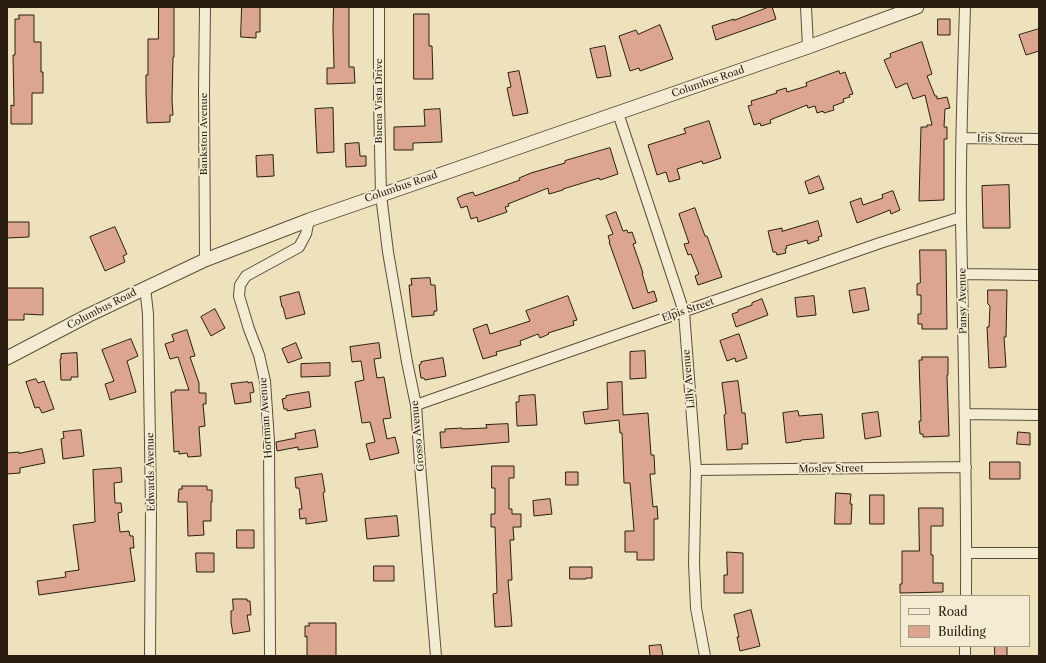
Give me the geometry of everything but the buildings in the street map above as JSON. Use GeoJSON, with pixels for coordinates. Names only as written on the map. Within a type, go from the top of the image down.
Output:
{"type":"FeatureCollection","features":[{"type":"Feature","properties":{"kind":"street","name":"Bankston Avenue"},"geometry":{"type":"LineString","coordinates":[[205,7],[205,260]]}},
{"type":"Feature","properties":{"kind":"street","name":"Buena Vista Drive"},"geometry":{"type":"LineString","coordinates":[[379,7],[381,195]]}},
{"type":"Feature","properties":{"kind":"street"},"geometry":{"type":"LineString","coordinates":[[806,7],[808,47]]}},
{"type":"Feature","properties":{"kind":"street","name":"Columbus Road"},"geometry":{"type":"LineString","coordinates":[[7,358],[145,287],[205,260],[309,220],[808,47],[917,7]]}},
{"type":"Feature","properties":{"kind":"street","name":"Pansy Avenue"},"geometry":{"type":"LineString","coordinates":[[965,7],[961,217],[966,467],[966,595]]}},
{"type":"Feature","properties":{"kind":"street","name":"Lilly Avenue"},"geometry":{"type":"LineString","coordinates":[[618,113],[684,312],[696,470],[694,563],[696,608],[705,656]]}},
{"type":"Feature","properties":{"kind":"street","name":"Iris Street"},"geometry":{"type":"LineString","coordinates":[[962,138],[1039,139]]}},
{"type":"Feature","properties":{"kind":"street","name":"Grosso Avenue"},"geometry":{"type":"LineString","coordinates":[[381,195],[390,260],[407,362],[416,405],[436,656]]}},
{"type":"Feature","properties":{"kind":"street","name":"Elpis Street"},"geometry":{"type":"LineString","coordinates":[[416,405],[880,243],[961,217]]}},
{"type":"Feature","properties":{"kind":"street","name":"Hortman Avenue"},"geometry":{"type":"LineString","coordinates":[[270,656],[269,441],[265,381],[259,355],[239,296],[240,285],[246,276],[299,247],[306,234],[309,220]]}},
{"type":"Feature","properties":{"kind":"street"},"geometry":{"type":"LineString","coordinates":[[962,274],[1039,275]]}},
{"type":"Feature","properties":{"kind":"street","name":"Edwards Avenue"},"geometry":{"type":"LineString","coordinates":[[145,287],[148,314],[151,509],[150,656]]}},
{"type":"Feature","properties":{"kind":"street"},"geometry":{"type":"LineString","coordinates":[[965,414],[1039,415]]}},
{"type":"Feature","properties":{"kind":"street","name":"Mosley Street"},"geometry":{"type":"LineString","coordinates":[[696,470],[966,467]]}},
{"type":"Feature","properties":{"kind":"street"},"geometry":{"type":"LineString","coordinates":[[966,553],[1039,553]]}}]}
